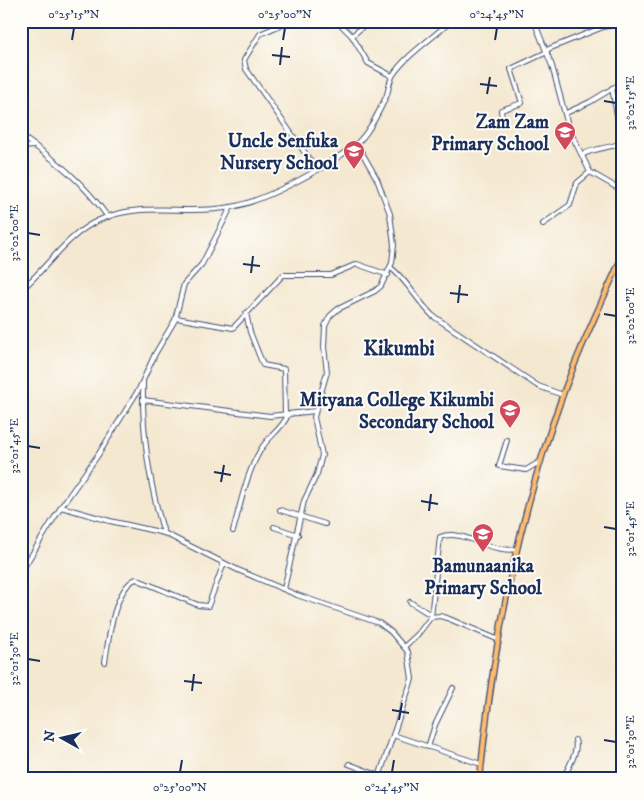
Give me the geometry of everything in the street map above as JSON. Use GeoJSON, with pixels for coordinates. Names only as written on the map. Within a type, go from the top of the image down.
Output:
{"type":"FeatureCollection","features":[{"type":"Feature","properties":{"kind":"main road"},"geometry":{"type":"LineString","coordinates":[[480,779],[499,640],[517,549],[541,462],[563,395],[623,255]]}},
{"type":"Feature","properties":{"kind":"street"},"geometry":{"type":"LineString","coordinates":[[290,21],[260,34],[244,60],[246,69],[317,170]]}},
{"type":"Feature","properties":{"kind":"street"},"geometry":{"type":"LineString","coordinates":[[337,21],[352,36],[368,64],[392,76]]}},
{"type":"Feature","properties":{"kind":"street"},"geometry":{"type":"LineString","coordinates":[[352,36],[369,21]]}},
{"type":"Feature","properties":{"kind":"street"},"geometry":{"type":"LineString","coordinates":[[21,290],[79,233],[108,217],[123,211],[139,209],[231,207],[251,201],[317,170],[357,144],[385,98],[392,76],[451,21]]}},
{"type":"Feature","properties":{"kind":"street"},"geometry":{"type":"LineString","coordinates":[[534,21],[546,51],[569,129],[590,172],[623,191]]}},
{"type":"Feature","properties":{"kind":"street"},"geometry":{"type":"LineString","coordinates":[[496,123],[502,120],[501,110],[522,103],[511,69],[546,51],[603,27],[623,23]]}},
{"type":"Feature","properties":{"kind":"street"},"geometry":{"type":"LineString","coordinates":[[566,114],[623,82]]}},
{"type":"Feature","properties":{"kind":"street"},"geometry":{"type":"LineString","coordinates":[[582,155],[600,147],[621,144],[612,88]]}},
{"type":"Feature","properties":{"kind":"street"},"geometry":{"type":"LineString","coordinates":[[617,112],[623,111]]}},
{"type":"Feature","properties":{"kind":"street"},"geometry":{"type":"LineString","coordinates":[[21,136],[74,175],[90,192],[108,217]]}},
{"type":"Feature","properties":{"kind":"street"},"geometry":{"type":"LineString","coordinates":[[284,589],[298,535],[304,501],[322,455],[315,425],[315,411],[327,372],[324,336],[327,320],[338,309],[375,291],[388,275],[391,268],[394,245],[390,214],[377,179],[357,144]]}},
{"type":"Feature","properties":{"kind":"street"},"geometry":{"type":"LineString","coordinates":[[21,147],[35,146]]}},
{"type":"Feature","properties":{"kind":"street"},"geometry":{"type":"LineString","coordinates":[[543,224],[570,205],[576,183],[590,172]]}},
{"type":"Feature","properties":{"kind":"street"},"geometry":{"type":"LineString","coordinates":[[21,572],[61,506],[98,455],[144,380],[176,318],[184,284],[202,264],[231,207]]}},
{"type":"Feature","properties":{"kind":"street"},"geometry":{"type":"LineString","coordinates":[[176,318],[231,328],[283,275],[331,275],[357,264],[388,275]]}},
{"type":"Feature","properties":{"kind":"street"},"geometry":{"type":"LineString","coordinates":[[391,268],[404,281],[418,302],[433,316],[538,386],[563,395]]}},
{"type":"Feature","properties":{"kind":"street"},"geometry":{"type":"LineString","coordinates":[[233,532],[243,492],[255,461],[262,448],[284,423],[287,415],[284,369],[262,364],[246,313]]}},
{"type":"Feature","properties":{"kind":"street"},"geometry":{"type":"LineString","coordinates":[[144,380],[142,416],[153,493],[164,533]]}},
{"type":"Feature","properties":{"kind":"street"},"geometry":{"type":"LineString","coordinates":[[143,400],[248,414],[287,415],[315,411]]}},
{"type":"Feature","properties":{"kind":"street"},"geometry":{"type":"LineString","coordinates":[[507,440],[499,466],[526,470],[541,462]]}},
{"type":"Feature","properties":{"kind":"street"},"geometry":{"type":"LineString","coordinates":[[61,506],[110,521],[164,533],[224,563],[284,589],[379,624],[405,646],[410,659],[412,679],[379,777]]}},
{"type":"Feature","properties":{"kind":"street"},"geometry":{"type":"LineString","coordinates":[[280,510],[324,524]]}},
{"type":"Feature","properties":{"kind":"street"},"geometry":{"type":"LineString","coordinates":[[274,527],[298,535]]}},
{"type":"Feature","properties":{"kind":"street"},"geometry":{"type":"LineString","coordinates":[[405,646],[418,634],[431,616],[440,537],[465,537],[504,551],[517,549]]}},
{"type":"Feature","properties":{"kind":"street"},"geometry":{"type":"LineString","coordinates":[[106,662],[110,628],[120,598],[132,580],[136,578],[198,605],[208,606],[224,563]]}},
{"type":"Feature","properties":{"kind":"street"},"geometry":{"type":"LineString","coordinates":[[410,602],[431,616],[447,618],[499,640]]}},
{"type":"Feature","properties":{"kind":"street"},"geometry":{"type":"LineString","coordinates":[[428,747],[435,725],[453,688]]}},
{"type":"Feature","properties":{"kind":"street"},"geometry":{"type":"LineString","coordinates":[[393,735],[481,764]]}},
{"type":"Feature","properties":{"kind":"street"},"geometry":{"type":"LineString","coordinates":[[563,779],[574,755],[576,746],[574,740]]}},
{"type":"Feature","properties":{"kind":"street"},"geometry":{"type":"LineString","coordinates":[[349,764],[388,779]]}},
{"type":"Feature","properties":{"kind":"place","name":"Zam Zam Primary School"},"geometry":{"type":"Point","coordinates":[565,151]}},
{"type":"Feature","properties":{"kind":"place","name":"Uncle Senfuka Nursery School"},"geometry":{"type":"Point","coordinates":[354,170]}},
{"type":"Feature","properties":{"kind":"place","name":"Mityana College Kikumbi Secondary School"},"geometry":{"type":"Point","coordinates":[510,429]}},
{"type":"Feature","properties":{"kind":"place","name":"Bamunaanika Primary School"},"geometry":{"type":"Point","coordinates":[483,553]}},
{"type":"Feature","properties":{"kind":"district","name":"Kikumbi"},"geometry":{"type":"Point","coordinates":[399,348]}}]}
